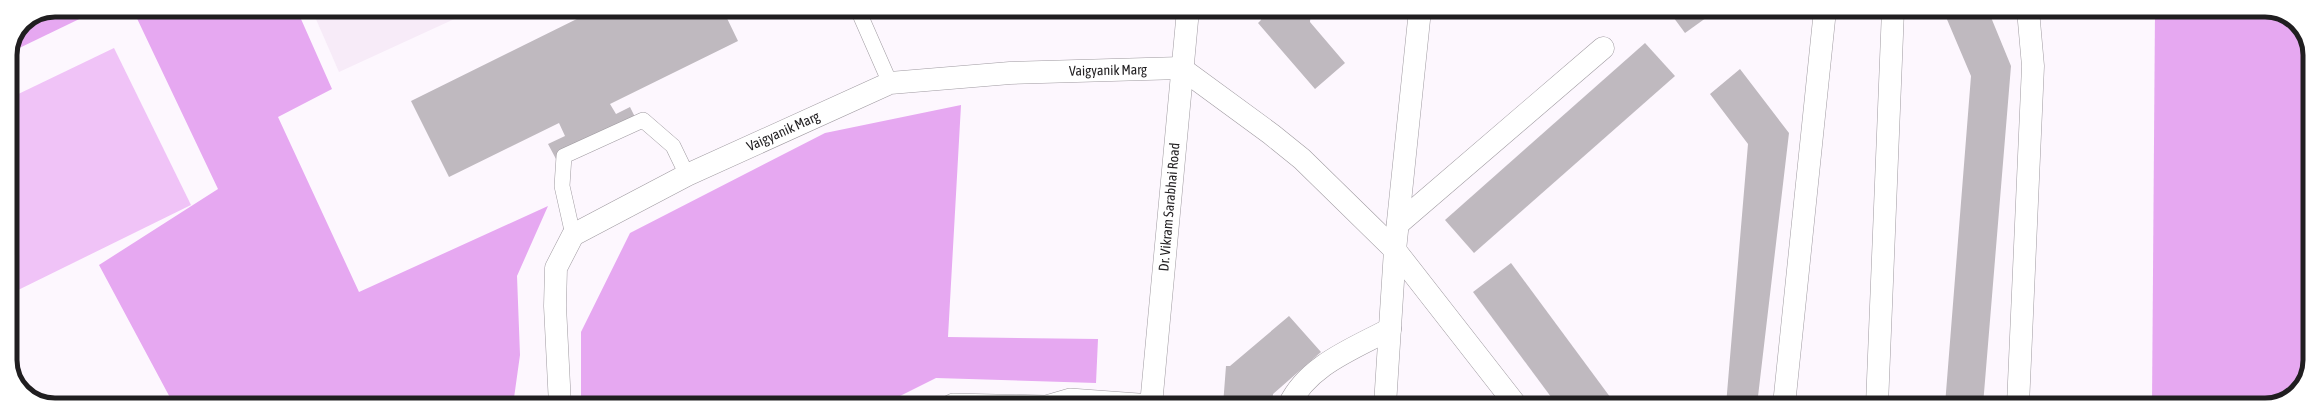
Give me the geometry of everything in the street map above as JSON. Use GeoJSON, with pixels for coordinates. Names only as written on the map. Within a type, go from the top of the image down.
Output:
{"type":"FeatureCollection","features":[{"type":"Feature","properties":{"kind":"street","name":"Dr. Vikram Sarabhai Road"},"geometry":{"type":"LineString","coordinates":[[1151,398],[1181,68],[1187,17]]}},
{"type":"Feature","properties":{"kind":"street"},"geometry":{"type":"LineString","coordinates":[[1385,398],[1395,250],[1419,17]]}},
{"type":"Feature","properties":{"kind":"street"},"geometry":{"type":"LineString","coordinates":[[1785,398],[1824,17]]}},
{"type":"Feature","properties":{"kind":"street"},"geometry":{"type":"LineString","coordinates":[[1877,398],[1893,17]]}},
{"type":"Feature","properties":{"kind":"street"},"geometry":{"type":"LineString","coordinates":[[2018,398],[2033,66],[2029,17]]}},
{"type":"Feature","properties":{"kind":"street"},"geometry":{"type":"LineString","coordinates":[[1398,224],[1603,48]]}},
{"type":"Feature","properties":{"kind":"street","name":"Vaigyanik Marg"},"geometry":{"type":"LineString","coordinates":[[573,235],[687,175],[890,83],[1010,73],[1181,68]]}},
{"type":"Feature","properties":{"kind":"street"},"geometry":{"type":"LineString","coordinates":[[1181,68],[1272,134],[1302,159],[1395,250],[1511,398]]}},
{"type":"Feature","properties":{"kind":"street"},"geometry":{"type":"LineString","coordinates":[[560,398],[555,306],[556,268],[573,235]]}},
{"type":"Feature","properties":{"kind":"street"},"geometry":{"type":"LineString","coordinates":[[1293,398],[1305,380],[1329,362],[1390,329]]}},
{"type":"Feature","properties":{"kind":"lane"},"geometry":{"type":"LineString","coordinates":[[861,17],[890,83]]}},
{"type":"Feature","properties":{"kind":"lane"},"geometry":{"type":"LineString","coordinates":[[573,235],[562,186],[564,156],[643,120],[673,146],[687,175]]}},
{"type":"Feature","properties":{"kind":"lane"},"geometry":{"type":"LineString","coordinates":[[1064,398],[1070,396],[1093,398]]}},
{"type":"Feature","properties":{"kind":"shaded area"},"geometry":{"type":"Polygon","coordinates":[[[55,17],[84,17],[18,49],[23,34],[34,23],[55,17]]]}},
{"type":"Feature","properties":{"kind":"shaded area"},"geometry":{"type":"Polygon","coordinates":[[[136,17],[300,17],[332,89],[278,117],[359,292],[548,206],[517,276],[520,355],[514,398],[170,398],[99,265],[218,189],[136,17]]]}},
{"type":"Feature","properties":{"kind":"shaded area"},"geometry":{"type":"Polygon","coordinates":[[[315,17],[459,17],[339,72],[315,17]]]}},
{"type":"Feature","properties":{"kind":"shaded area"},"geometry":{"type":"Polygon","coordinates":[[[2155,17],[2270,17],[2277,19],[2292,28],[2297,34],[2302,45],[2303,53],[2303,365],[2301,372],[2298,379],[2290,389],[2284,393],[2272,397],[2152,398],[2155,17]]]}},
{"type":"Feature","properties":{"kind":"shaded area"},"geometry":{"type":"Polygon","coordinates":[[[114,48],[191,205],[17,291],[17,95],[114,48]]]}},
{"type":"Feature","properties":{"kind":"shaded area"},"geometry":{"type":"Polygon","coordinates":[[[961,105],[948,337],[1098,339],[1096,383],[936,378],[896,398],[581,398],[581,332],[630,233],[825,133],[961,105]]]}},
{"type":"Feature","properties":{"kind":"building"},"geometry":{"type":"Polygon","coordinates":[[[581,17],[726,17],[738,41],[610,104],[616,114],[630,107],[636,119],[556,159],[548,144],[565,136],[559,123],[449,177],[411,101],[581,17]]]}},
{"type":"Feature","properties":{"kind":"building"},"geometry":{"type":"Polygon","coordinates":[[[1261,17],[1310,17],[1310,22],[1345,63],[1315,89],[1258,23],[1261,17]]]}},
{"type":"Feature","properties":{"kind":"building"},"geometry":{"type":"Polygon","coordinates":[[[1673,17],[1707,17],[1685,33],[1673,17]]]}},
{"type":"Feature","properties":{"kind":"building"},"geometry":{"type":"Polygon","coordinates":[[[1946,17],[1991,17],[2011,66],[1984,398],[1946,398],[1971,76],[1946,17]]]}},
{"type":"Feature","properties":{"kind":"building"},"geometry":{"type":"Polygon","coordinates":[[[1645,43],[1675,76],[1474,253],[1445,220],[1645,43]]]}},
{"type":"Feature","properties":{"kind":"building"},"geometry":{"type":"Polygon","coordinates":[[[1740,69],[1789,133],[1758,398],[1727,398],[1748,144],[1710,94],[1740,69]]]}},
{"type":"Feature","properties":{"kind":"building"},"geometry":{"type":"Polygon","coordinates":[[[1511,263],[1611,398],[1552,398],[1473,292],[1511,263]]]}},
{"type":"Feature","properties":{"kind":"building"},"geometry":{"type":"Polygon","coordinates":[[[1289,316],[1321,352],[1273,394],[1273,398],[1224,398],[1226,366],[1230,366],[1289,316]]]}}]}
